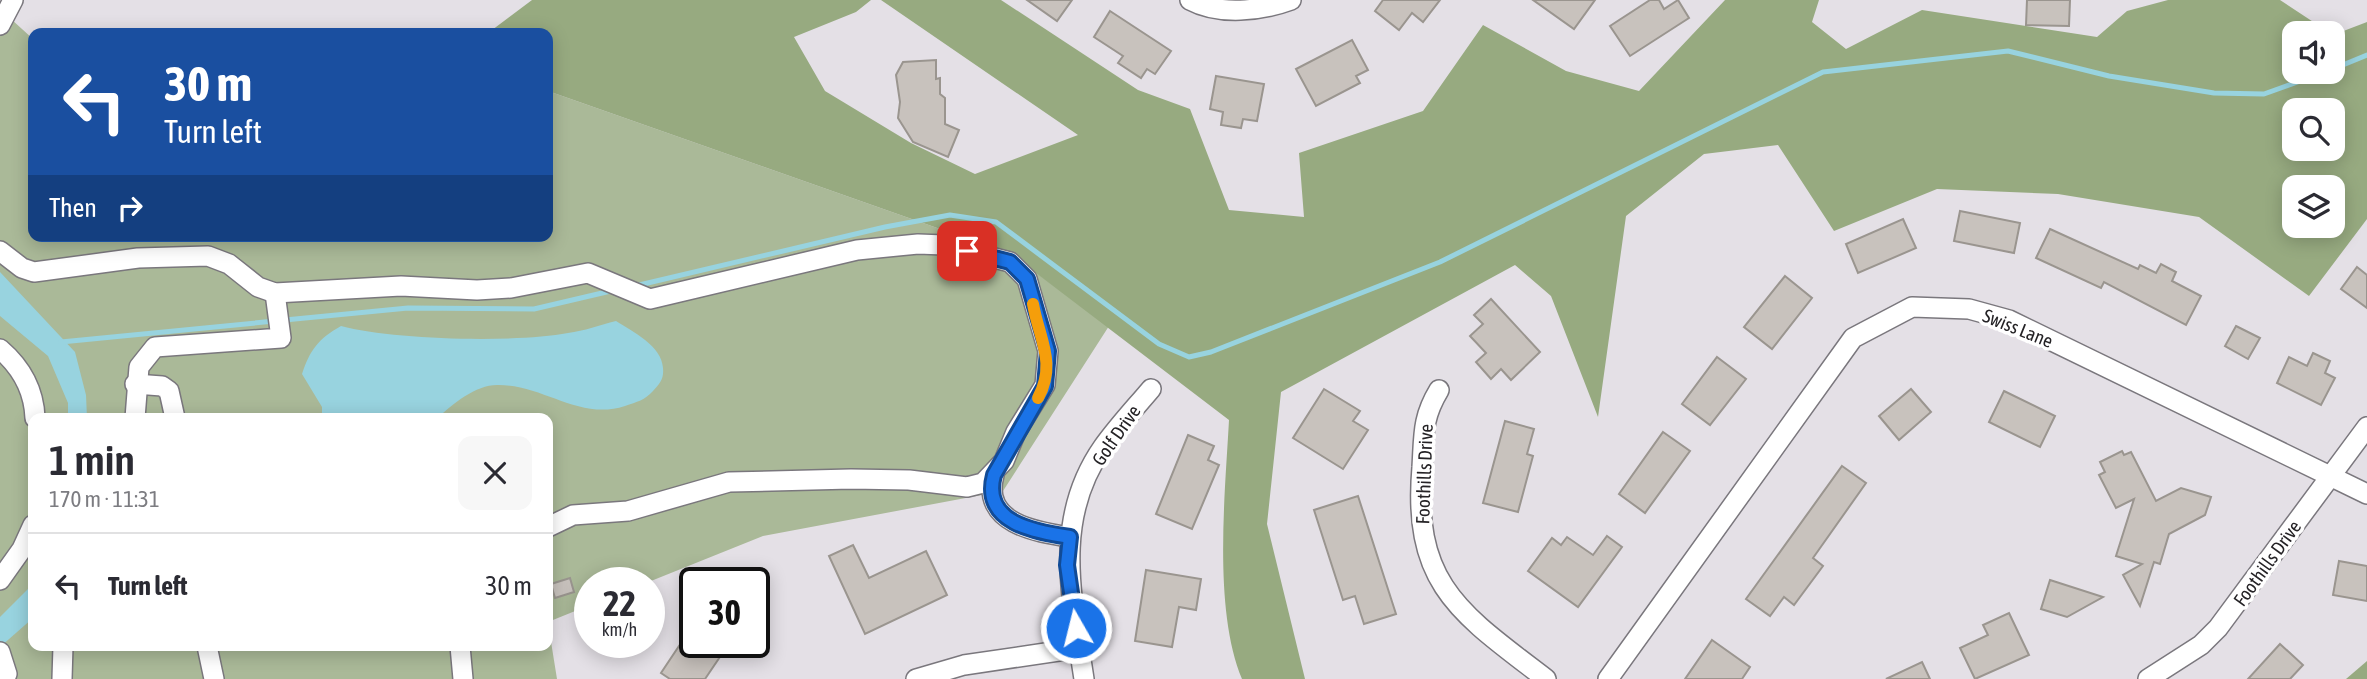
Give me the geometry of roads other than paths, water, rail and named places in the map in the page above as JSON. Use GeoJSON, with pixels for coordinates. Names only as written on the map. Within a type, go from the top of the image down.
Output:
{"type":"FeatureCollection","features":[{"type":"Feature","properties":{"kind":"street"},"geometry":{"type":"LineString","coordinates":[[0,25],[13,0]]}},
{"type":"Feature","properties":{"kind":"street"},"geometry":{"type":"LineString","coordinates":[[1190,0],[1221,8],[1247,10],[1291,0]]}},
{"type":"Feature","properties":{"kind":"street"},"geometry":{"type":"LineString","coordinates":[[277,309],[401,286],[488,289],[588,273],[650,299],[869,249],[944,245],[1010,262],[1027,279],[1048,351],[1048,368],[1045,386],[994,475],[993,502],[1012,523],[1037,532],[1070,537]]}},
{"type":"Feature","properties":{"kind":"street"},"geometry":{"type":"LineString","coordinates":[[0,251],[22,268],[34,272],[138,258],[208,256],[229,264],[258,287],[277,309],[281,338],[155,347],[139,367],[135,384],[135,413]]}},
{"type":"Feature","properties":{"kind":"street","name":"Swiss Lane"},"geometry":{"type":"LineString","coordinates":[[1608,679],[1853,338],[1912,307],[1969,309],[2009,320],[2367,494]]}},
{"type":"Feature","properties":{"kind":"street"},"geometry":{"type":"LineString","coordinates":[[0,349],[13,360],[29,386],[34,413]]}},
{"type":"Feature","properties":{"kind":"street"},"geometry":{"type":"LineString","coordinates":[[135,384],[162,386],[169,391],[174,413]]}},
{"type":"Feature","properties":{"kind":"street","name":"Golf Drive"},"geometry":{"type":"LineString","coordinates":[[1084,679],[1067,565],[1070,537],[1081,492],[1102,448],[1151,388]]}},
{"type":"Feature","properties":{"kind":"street","name":"Foothills Drive"},"geometry":{"type":"LineString","coordinates":[[1439,390],[1426,412],[1419,494],[1423,545],[1432,570],[1472,622],[1546,679]]}},
{"type":"Feature","properties":{"kind":"street","name":"Foothills Drive"},"geometry":{"type":"LineString","coordinates":[[2148,679],[2201,645],[2218,628],[2367,427]]}},
{"type":"Feature","properties":{"kind":"street"},"geometry":{"type":"LineString","coordinates":[[553,525],[573,515],[628,511],[729,482],[909,480],[967,487],[984,483],[994,475]]}},
{"type":"Feature","properties":{"kind":"street"},"geometry":{"type":"LineString","coordinates":[[0,580],[28,536]]}},
{"type":"Feature","properties":{"kind":"street"},"geometry":{"type":"LineString","coordinates":[[915,679],[964,665],[1079,648]]}},
{"type":"Feature","properties":{"kind":"street"},"geometry":{"type":"LineString","coordinates":[[62,679],[63,651]]}},
{"type":"Feature","properties":{"kind":"street"},"geometry":{"type":"LineString","coordinates":[[208,651],[214,679]]}},
{"type":"Feature","properties":{"kind":"street"},"geometry":{"type":"LineString","coordinates":[[460,651],[463,679]]}},
{"type":"Feature","properties":{"kind":"water"},"geometry":{"type":"Polygon","coordinates":[[[0,272],[75,352],[86,395],[87,413],[68,413],[68,403],[48,356],[0,316],[0,272]]]}},
{"type":"Feature","properties":{"kind":"water"},"geometry":{"type":"Polygon","coordinates":[[[616,321],[638,334],[652,346],[661,360],[663,372],[660,383],[641,400],[608,409],[576,406],[530,390],[497,385],[473,392],[444,413],[322,413],[322,407],[302,374],[316,346],[341,326],[421,337],[486,339],[545,336],[616,321]]]}},
{"type":"Feature","properties":{"kind":"water"},"geometry":{"type":"Polygon","coordinates":[[[28,589],[28,622],[0,647],[0,617],[28,589]]]}},
{"type":"Feature","properties":{"kind":"waterway"},"geometry":{"type":"LineString","coordinates":[[635,286],[885,227],[950,215],[996,222],[1159,344],[1189,357],[1211,352],[1440,262],[1823,72],[2008,51],[2109,76],[2214,93],[2264,94],[2292,84]]}},
{"type":"Feature","properties":{"kind":"waterway"},"geometry":{"type":"LineString","coordinates":[[2345,64],[2367,55]]}},
{"type":"Feature","properties":{"kind":"waterway"},"geometry":{"type":"LineString","coordinates":[[61,342],[408,308],[534,309],[615,290]]}}]}
